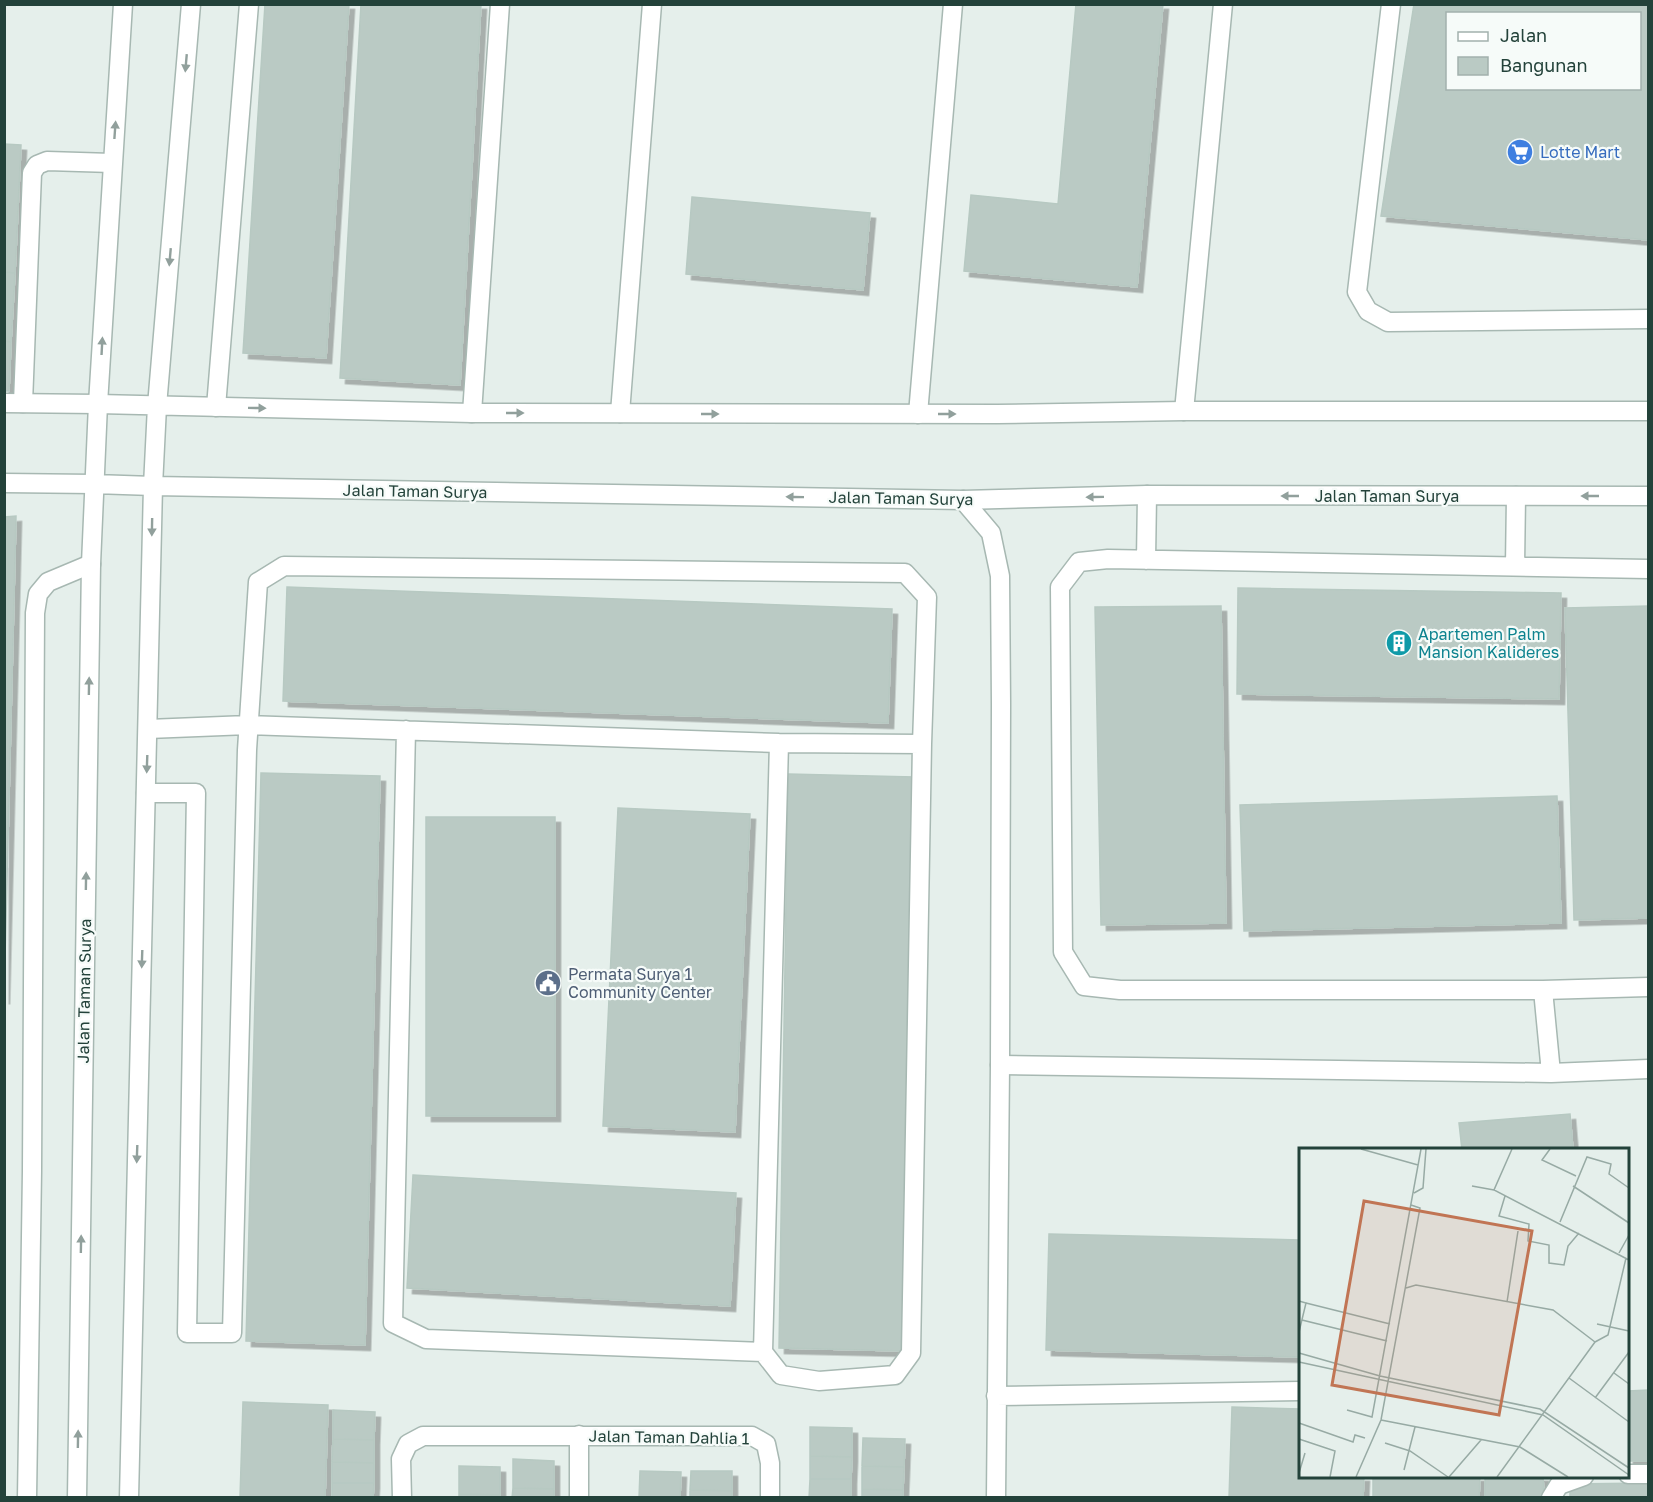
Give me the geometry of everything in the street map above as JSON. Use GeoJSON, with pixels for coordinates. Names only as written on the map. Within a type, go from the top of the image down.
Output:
{"type":"FeatureCollection","features":[{"type":"Feature","properties":{"kind":"street","name":"Jalan Taman Surya"},"geometry":{"type":"LineString","coordinates":[[77,1497],[91,564],[98,404],[123,4]]}},
{"type":"Feature","properties":{"kind":"street"},"geometry":{"type":"LineString","coordinates":[[129,1497],[153,486],[157,406],[191,4]]}},
{"type":"Feature","properties":{"kind":"street"},"geometry":{"type":"LineString","coordinates":[[216,407],[249,4]]}},
{"type":"Feature","properties":{"kind":"street"},"geometry":{"type":"LineString","coordinates":[[472,413],[501,4]]}},
{"type":"Feature","properties":{"kind":"street"},"geometry":{"type":"LineString","coordinates":[[620,413],[652,4]]}},
{"type":"Feature","properties":{"kind":"street"},"geometry":{"type":"LineString","coordinates":[[918,414],[953,4]]}},
{"type":"Feature","properties":{"kind":"street"},"geometry":{"type":"LineString","coordinates":[[1184,411],[1223,4]]}},
{"type":"Feature","properties":{"kind":"street"},"geometry":{"type":"LineString","coordinates":[[1391,4],[1358,292],[1368,311],[1388,322],[1648,319]]}},
{"type":"Feature","properties":{"kind":"street"},"geometry":{"type":"LineString","coordinates":[[23,403],[32,173],[37,165],[47,161],[112,162]]}},
{"type":"Feature","properties":{"kind":"street"},"geometry":{"type":"LineString","coordinates":[[4,403],[472,413],[1648,411]]}},
{"type":"Feature","properties":{"kind":"street","name":"Jalan Taman Surya"},"geometry":{"type":"LineString","coordinates":[[4,483],[963,500],[1147,495],[1648,496]]}},
{"type":"Feature","properties":{"kind":"street"},"geometry":{"type":"LineString","coordinates":[[1146,560],[1147,495]]}},
{"type":"Feature","properties":{"kind":"street"},"geometry":{"type":"LineString","coordinates":[[1515,566],[1516,496]]}},
{"type":"Feature","properties":{"kind":"street"},"geometry":{"type":"LineString","coordinates":[[963,500],[991,533],[1000,576],[1000,1065],[996,1497]]}},
{"type":"Feature","properties":{"kind":"street"},"geometry":{"type":"LineString","coordinates":[[1648,569],[1108,559],[1079,562],[1060,587],[1063,952],[1084,986],[1120,990],[1544,990],[1648,987]]}},
{"type":"Feature","properties":{"kind":"street"},"geometry":{"type":"LineString","coordinates":[[27,1497],[32,1171],[35,614],[38,594],[48,582],[91,564]]}},
{"type":"Feature","properties":{"kind":"street"},"geometry":{"type":"LineString","coordinates":[[146,793],[196,793],[187,1333],[232,1333],[248,725],[258,582],[284,566],[905,573],[927,597],[922,744],[911,1353],[895,1375],[819,1381],[781,1375],[763,1352],[779,743]]}},
{"type":"Feature","properties":{"kind":"street"},"geometry":{"type":"LineString","coordinates":[[148,729],[248,725],[779,743],[922,744]]}},
{"type":"Feature","properties":{"kind":"street"},"geometry":{"type":"LineString","coordinates":[[406,730],[393,1323],[426,1339],[763,1352]]}},
{"type":"Feature","properties":{"kind":"street"},"geometry":{"type":"LineString","coordinates":[[1544,990],[1551,1072]]}},
{"type":"Feature","properties":{"kind":"street"},"geometry":{"type":"LineString","coordinates":[[1000,1065],[1551,1072],[1648,1069]]}},
{"type":"Feature","properties":{"kind":"street"},"geometry":{"type":"LineString","coordinates":[[996,1396],[1299,1391]]}},
{"type":"Feature","properties":{"kind":"street"},"geometry":{"type":"LineString","coordinates":[[402,1497],[401,1459],[408,1444],[423,1436],[579,1435]]}},
{"type":"Feature","properties":{"kind":"street","name":"Jalan Taman Dahlia 1"},"geometry":{"type":"LineString","coordinates":[[579,1497],[579,1435],[752,1436],[766,1444],[770,1463],[770,1497]]}},
{"type":"Feature","properties":{"kind":"street"},"geometry":{"type":"LineString","coordinates":[[1629,1474],[1648,1474]]}},
{"type":"Feature","properties":{"kind":"street"},"geometry":{"type":"LineString","coordinates":[[1551,1497],[1559,1485],[1578,1478]]}},
{"type":"Feature","properties":{"kind":"building"},"geometry":{"type":"Polygon","coordinates":[[[265,4],[349,4],[326,358],[243,353],[265,4]]]}},
{"type":"Feature","properties":{"kind":"building"},"geometry":{"type":"Polygon","coordinates":[[[361,4],[481,4],[460,385],[340,378],[361,4]]]}},
{"type":"Feature","properties":{"kind":"building"},"geometry":{"type":"Polygon","coordinates":[[[1076,4],[1163,4],[1137,287],[964,271],[971,195],[1058,204],[1076,4]]]}},
{"type":"Feature","properties":{"kind":"building","name":"Lotte Mart"},"geometry":{"type":"Polygon","coordinates":[[[1414,4],[1648,4],[1648,240],[1381,216],[1414,4]]]}},
{"type":"Feature","properties":{"kind":"building"},"geometry":{"type":"Polygon","coordinates":[[[4,144],[21,145],[15,273],[4,272],[4,144]]]}},
{"type":"Feature","properties":{"kind":"building"},"geometry":{"type":"Polygon","coordinates":[[[692,197],[870,213],[863,290],[686,274],[692,197]]]}},
{"type":"Feature","properties":{"kind":"building"},"geometry":{"type":"Polygon","coordinates":[[[4,272],[15,273],[11,342],[4,341],[4,272]]]}},
{"type":"Feature","properties":{"kind":"building"},"geometry":{"type":"Polygon","coordinates":[[[4,341],[11,342],[9,391],[4,391],[4,341]]]}},
{"type":"Feature","properties":{"kind":"building"},"geometry":{"type":"Polygon","coordinates":[[[16,516],[4,999],[4,517],[16,516]]]}},
{"type":"Feature","properties":{"kind":"building"},"geometry":{"type":"Polygon","coordinates":[[[287,587],[892,609],[888,723],[283,701],[287,587]]]}},
{"type":"Feature","properties":{"kind":"building","name":"Apartemen Palm Mansion Kalideres"},"geometry":{"type":"Polygon","coordinates":[[[1238,588],[1561,593],[1559,699],[1237,694],[1238,588]]]}},
{"type":"Feature","properties":{"kind":"building"},"geometry":{"type":"Polygon","coordinates":[[[1221,606],[1226,923],[1101,925],[1095,607],[1221,606]]]}},
{"type":"Feature","properties":{"kind":"building"},"geometry":{"type":"Polygon","coordinates":[[[1648,606],[1648,918],[1574,920],[1565,608],[1648,606]]]}},
{"type":"Feature","properties":{"kind":"building"},"geometry":{"type":"Polygon","coordinates":[[[261,773],[380,776],[365,1345],[246,1341],[261,773]]]}},
{"type":"Feature","properties":{"kind":"building"},"geometry":{"type":"Polygon","coordinates":[[[788,774],[914,777],[905,1351],[779,1348],[788,774]]]}},
{"type":"Feature","properties":{"kind":"building"},"geometry":{"type":"Polygon","coordinates":[[[1557,796],[1561,923],[1244,931],[1240,805],[1557,796]]]}},
{"type":"Feature","properties":{"kind":"building"},"geometry":{"type":"Polygon","coordinates":[[[618,808],[750,814],[735,1132],[603,1126],[618,808]]]}},
{"type":"Feature","properties":{"kind":"building"},"geometry":{"type":"Polygon","coordinates":[[[426,817],[555,817],[555,1116],[426,1116],[426,817]]]}},
{"type":"Feature","properties":{"kind":"building"},"geometry":{"type":"Polygon","coordinates":[[[1570,1114],[1573,1148],[1462,1148],[1459,1123],[1570,1114]]]}},
{"type":"Feature","properties":{"kind":"building"},"geometry":{"type":"Polygon","coordinates":[[[413,1175],[736,1193],[730,1306],[407,1288],[413,1175]]]}},
{"type":"Feature","properties":{"kind":"building"},"geometry":{"type":"Polygon","coordinates":[[[1049,1234],[1299,1240],[1299,1357],[1046,1350],[1049,1234]]]}},
{"type":"Feature","properties":{"kind":"building"},"geometry":{"type":"Polygon","coordinates":[[[1648,1390],[1648,1461],[1629,1461],[1629,1391],[1648,1390]]]}},
{"type":"Feature","properties":{"kind":"building"},"geometry":{"type":"Polygon","coordinates":[[[243,1402],[328,1405],[325,1498],[240,1498],[243,1402]]]}},
{"type":"Feature","properties":{"kind":"building"},"geometry":{"type":"Polygon","coordinates":[[[1232,1407],[1299,1409],[1299,1478],[1364,1478],[1363,1498],[1229,1498],[1232,1407]]]}},
{"type":"Feature","properties":{"kind":"building"},"geometry":{"type":"Polygon","coordinates":[[[333,1410],[375,1412],[374,1440],[333,1439],[333,1410]]]}},
{"type":"Feature","properties":{"kind":"building"},"geometry":{"type":"Polygon","coordinates":[[[810,1427],[852,1428],[852,1457],[810,1456],[810,1427]]]}},
{"type":"Feature","properties":{"kind":"building"},"geometry":{"type":"Polygon","coordinates":[[[863,1438],[905,1439],[904,1467],[862,1466],[863,1438]]]}},
{"type":"Feature","properties":{"kind":"building"},"geometry":{"type":"Polygon","coordinates":[[[333,1439],[374,1440],[374,1463],[332,1462],[333,1439]]]}},
{"type":"Feature","properties":{"kind":"building"},"geometry":{"type":"Polygon","coordinates":[[[810,1456],[852,1457],[851,1479],[810,1479],[810,1456]]]}},
{"type":"Feature","properties":{"kind":"building"},"geometry":{"type":"Polygon","coordinates":[[[513,1459],[554,1461],[554,1489],[513,1488],[513,1459]]]}},
{"type":"Feature","properties":{"kind":"building"},"geometry":{"type":"Polygon","coordinates":[[[332,1462],[374,1463],[374,1483],[332,1483],[332,1462]]]}},
{"type":"Feature","properties":{"kind":"building"},"geometry":{"type":"Polygon","coordinates":[[[459,1466],[500,1467],[500,1495],[459,1494],[459,1466]]]}},
{"type":"Feature","properties":{"kind":"building"},"geometry":{"type":"Polygon","coordinates":[[[862,1466],[904,1467],[903,1490],[862,1489],[862,1466]]]}},
{"type":"Feature","properties":{"kind":"building"},"geometry":{"type":"Polygon","coordinates":[[[640,1471],[681,1472],[680,1498],[639,1498],[640,1471]]]}},
{"type":"Feature","properties":{"kind":"building"},"geometry":{"type":"Polygon","coordinates":[[[691,1471],[732,1471],[732,1491],[690,1490],[691,1471]]]}},
{"type":"Feature","properties":{"kind":"building"},"geometry":{"type":"Polygon","coordinates":[[[1373,1478],[1480,1478],[1479,1498],[1373,1498],[1373,1478]]]}},
{"type":"Feature","properties":{"kind":"building"},"geometry":{"type":"Polygon","coordinates":[[[1485,1478],[1543,1478],[1544,1498],[1485,1498],[1485,1478]]]}},
{"type":"Feature","properties":{"kind":"building"},"geometry":{"type":"Polygon","coordinates":[[[810,1479],[851,1479],[851,1498],[809,1498],[810,1479]]]}},
{"type":"Feature","properties":{"kind":"building"},"geometry":{"type":"Polygon","coordinates":[[[332,1483],[374,1483],[373,1498],[332,1498],[332,1483]]]}},
{"type":"Feature","properties":{"kind":"building"},"geometry":{"type":"Polygon","coordinates":[[[1648,1483],[1648,1498],[1570,1498],[1570,1484],[1648,1483]]]}},
{"type":"Feature","properties":{"kind":"building"},"geometry":{"type":"Polygon","coordinates":[[[513,1488],[554,1489],[554,1498],[512,1498],[513,1488]]]}},
{"type":"Feature","properties":{"kind":"building"},"geometry":{"type":"Polygon","coordinates":[[[862,1489],[903,1490],[903,1498],[862,1498],[862,1489]]]}},
{"type":"Feature","properties":{"kind":"building"},"geometry":{"type":"Polygon","coordinates":[[[690,1490],[732,1491],[732,1498],[690,1498],[690,1490]]]}},
{"type":"Feature","properties":{"kind":"building"},"geometry":{"type":"Polygon","coordinates":[[[459,1494],[500,1495],[500,1498],[459,1498],[459,1494]]]}},
{"type":"Feature","properties":{"kind":"place","name":"Lotte Mart"},"geometry":{"type":"Point","coordinates":[1520,152]}},
{"type":"Feature","properties":{"kind":"place","name":"Apartemen Palm Mansion Kalideres"},"geometry":{"type":"Point","coordinates":[1399,643]}},
{"type":"Feature","properties":{"kind":"place","name":"Permata Surya 1 Community Center"},"geometry":{"type":"Point","coordinates":[548,983]}}]}
